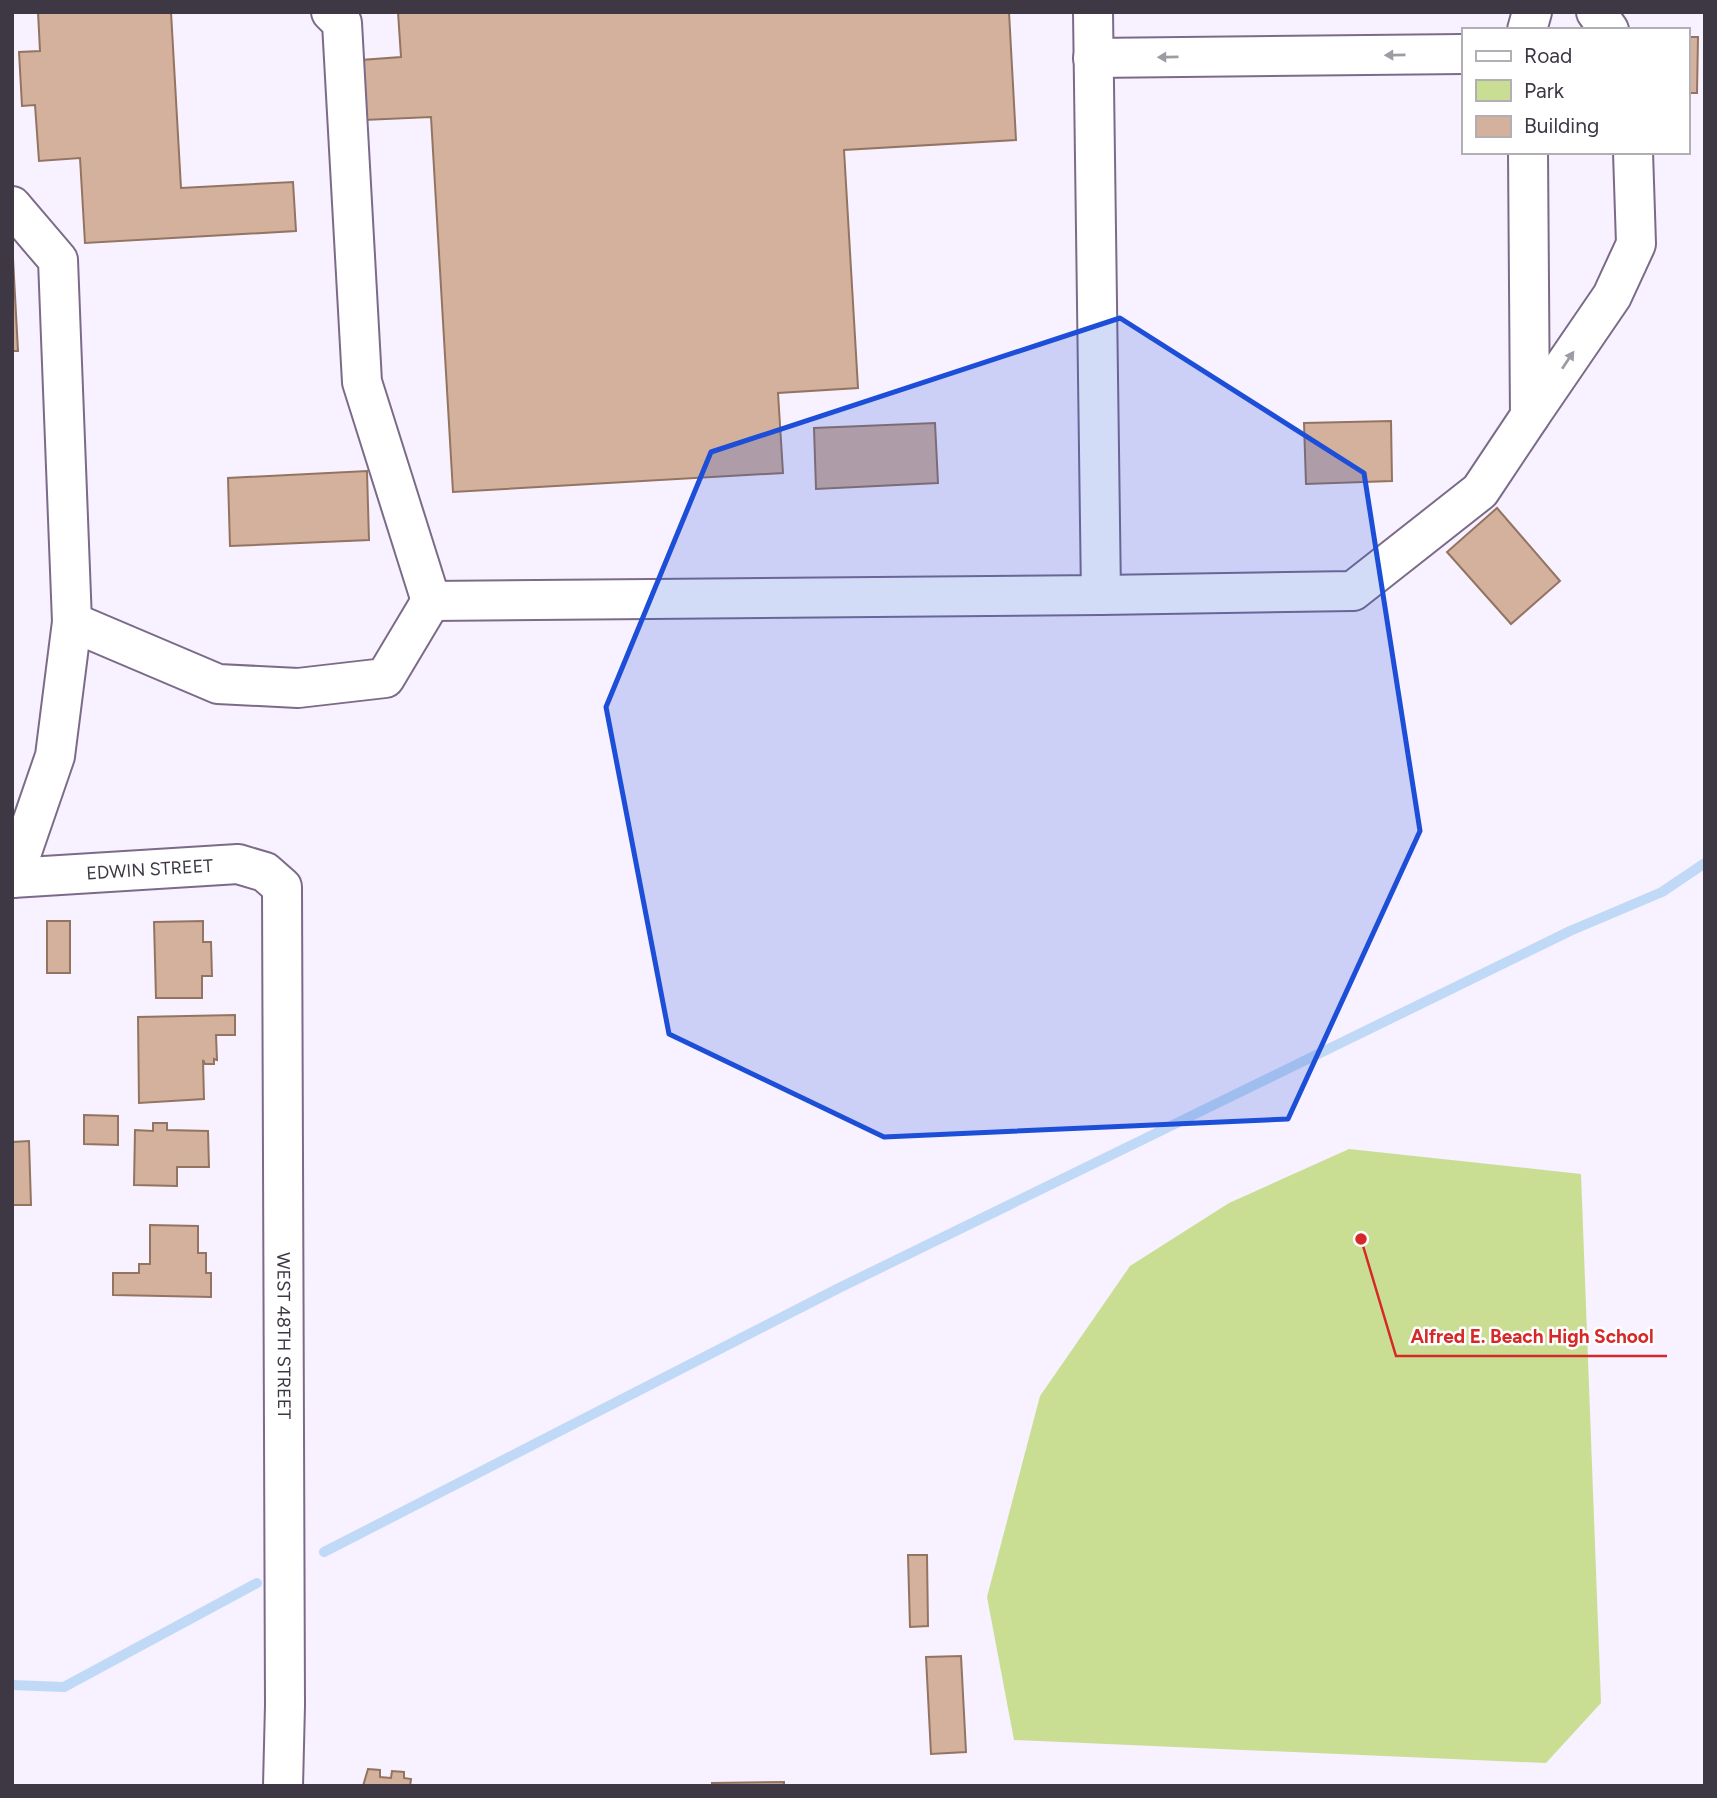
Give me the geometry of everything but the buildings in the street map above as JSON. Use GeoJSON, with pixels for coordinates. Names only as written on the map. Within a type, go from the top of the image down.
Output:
{"type":"FeatureCollection","features":[{"type":"Feature","properties":{"kind":"street"},"geometry":{"type":"LineString","coordinates":[[72,622],[218,684],[298,688],[385,678],[431,601],[362,382],[342,23],[331,12]]}},
{"type":"Feature","properties":{"kind":"street"},"geometry":{"type":"LineString","coordinates":[[1093,12],[1101,595]]}},
{"type":"Feature","properties":{"kind":"street"},"geometry":{"type":"LineString","coordinates":[[1596,12],[1608,28]]}},
{"type":"Feature","properties":{"kind":"street"},"geometry":{"type":"LineString","coordinates":[[1093,58],[1462,54]]}},
{"type":"Feature","properties":{"kind":"street"},"geometry":{"type":"LineString","coordinates":[[1528,154],[1530,416]]}},
{"type":"Feature","properties":{"kind":"street"},"geometry":{"type":"LineString","coordinates":[[431,601],[1353,591],[1480,491],[1612,296],[1636,244],[1633,154]]}},
{"type":"Feature","properties":{"kind":"street"},"geometry":{"type":"LineString","coordinates":[[12,206],[58,260],[72,622],[55,756],[13,878]]}},
{"type":"Feature","properties":{"kind":"street","name":"EDWIN STREET"},"geometry":{"type":"LineString","coordinates":[[13,878],[238,864],[265,872],[282,887]]}},
{"type":"Feature","properties":{"kind":"street","name":"WEST 48TH STREET"},"geometry":{"type":"LineString","coordinates":[[282,887],[283,1786]]}},
{"type":"Feature","properties":{"kind":"highlighted area"},"geometry":{"type":"Polygon","coordinates":[[[1120,318],[1364,473],[1420,831],[1288,1119],[884,1137],[669,1034],[606,707],[711,452],[1120,318]]]}},
{"type":"Feature","properties":{"kind":"green space"},"geometry":{"type":"Polygon","coordinates":[[[1349,1149],[1581,1174],[1601,1703],[1546,1763],[1014,1740],[987,1597],[1040,1396],[1130,1266],[1229,1203],[1349,1149]]]}},
{"type":"Feature","properties":{"kind":"waterway"},"geometry":{"type":"LineString","coordinates":[[324,1552],[841,1287],[1570,931],[1662,892],[1705,863]]}},
{"type":"Feature","properties":{"kind":"waterway"},"geometry":{"type":"LineString","coordinates":[[12,1685],[64,1687],[257,1583]]}},
{"type":"Feature","properties":{"kind":"place","name":"Alfred E. Beach High School"},"geometry":{"type":"Point","coordinates":[1361,1239]}}]}
